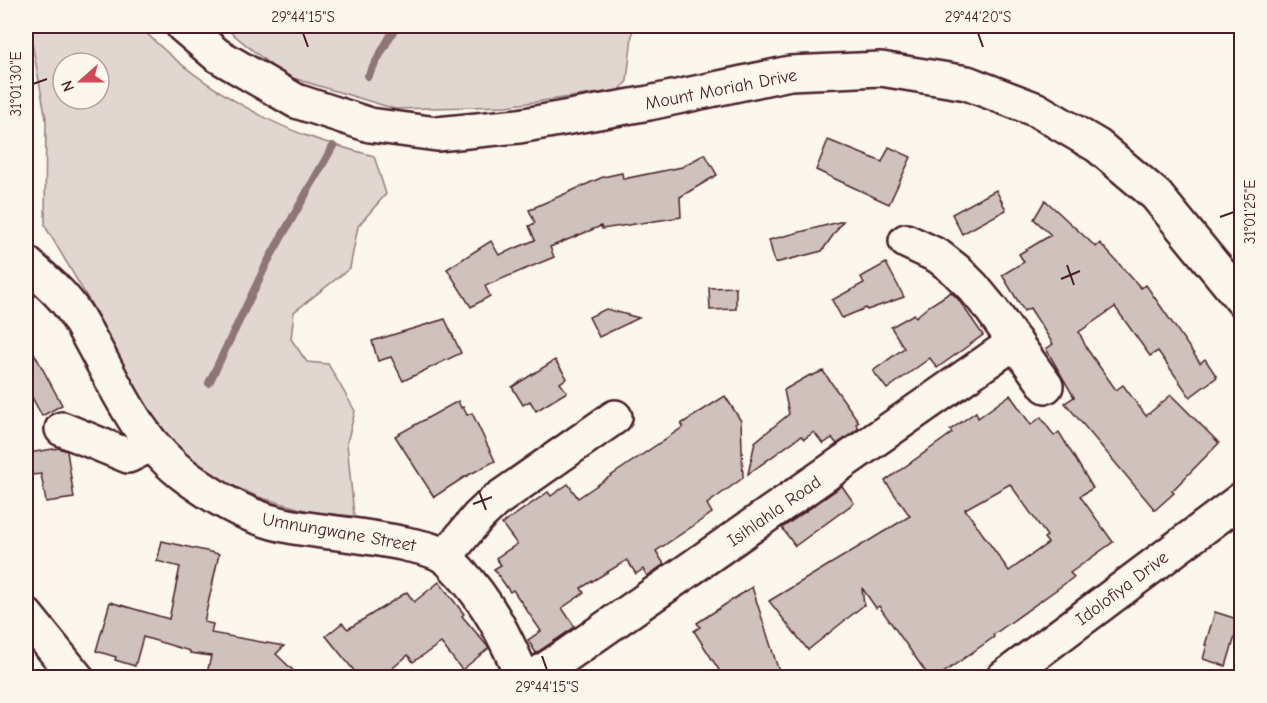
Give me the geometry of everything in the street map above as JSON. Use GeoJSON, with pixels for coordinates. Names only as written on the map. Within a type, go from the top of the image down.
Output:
{"type":"FeatureCollection","features":[{"type":"Feature","properties":{"kind":"street","name":"Mount Moriah Drive"},"geometry":{"type":"LineString","coordinates":[[183,26],[217,55],[296,101],[370,125],[437,134],[519,126],[649,103],[790,74],[881,69],[967,83],[1037,110],[1098,146],[1156,195],[1242,300]]}},
{"type":"Feature","properties":{"kind":"street"},"geometry":{"type":"LineString","coordinates":[[906,241],[938,256],[974,287],[1046,386]]}},
{"type":"Feature","properties":{"kind":"street","name":"Umnungwane Street"},"geometry":{"type":"LineString","coordinates":[[26,263],[50,284],[75,314],[127,408],[152,444],[185,476],[219,500],[254,517],[293,526],[393,541],[424,548],[445,557],[467,579],[489,608],[523,678]]}},
{"type":"Feature","properties":{"kind":"street","name":"Isihlahla Road"},"geometry":{"type":"LineString","coordinates":[[532,678],[1015,342]]}},
{"type":"Feature","properties":{"kind":"street"},"geometry":{"type":"LineString","coordinates":[[445,557],[478,517],[495,501],[615,417]]}},
{"type":"Feature","properties":{"kind":"street"},"geometry":{"type":"LineString","coordinates":[[62,429],[128,456],[152,444]]}},
{"type":"Feature","properties":{"kind":"street","name":"Idolofiya Drive"},"geometry":{"type":"LineString","coordinates":[[1003,678],[1242,499]]}},
{"type":"Feature","properties":{"kind":"street"},"geometry":{"type":"LineString","coordinates":[[26,615],[77,678]]}},
{"type":"Feature","properties":{"kind":"shaded area"},"geometry":{"type":"Polygon","coordinates":[[[26,26],[140,26],[175,59],[238,103],[304,135],[374,156],[386,194],[358,226],[350,268],[294,312],[291,339],[307,362],[328,364],[355,411],[347,443],[354,516],[312,512],[259,497],[215,478],[162,439],[96,312],[45,226],[46,119],[31,37],[26,35],[26,26]]]}},
{"type":"Feature","properties":{"kind":"shaded area"},"geometry":{"type":"Polygon","coordinates":[[[223,26],[633,26],[627,81],[620,90],[506,106],[395,109],[283,75],[223,26]]]}},
{"type":"Feature","properties":{"kind":"building"},"geometry":{"type":"Polygon","coordinates":[[[828,140],[882,162],[889,147],[911,157],[889,204],[816,170],[828,140]]]}},
{"type":"Feature","properties":{"kind":"building"},"geometry":{"type":"Polygon","coordinates":[[[705,154],[717,175],[680,197],[681,217],[602,229],[601,226],[550,247],[554,257],[485,286],[490,296],[471,307],[447,269],[491,241],[499,255],[535,240],[529,226],[535,223],[529,210],[535,207],[603,177],[622,173],[623,179],[682,167],[705,154]]]}},
{"type":"Feature","properties":{"kind":"building"},"geometry":{"type":"Polygon","coordinates":[[[996,190],[1006,210],[962,234],[952,214],[996,190]]]}},
{"type":"Feature","properties":{"kind":"building"},"geometry":{"type":"Polygon","coordinates":[[[1045,200],[1096,247],[1100,243],[1141,288],[1146,285],[1200,363],[1205,359],[1217,377],[1190,397],[1158,351],[1150,356],[1115,307],[1079,332],[1087,349],[1116,390],[1123,385],[1146,416],[1171,395],[1219,443],[1172,491],[1174,493],[1155,510],[1065,403],[1074,397],[1046,349],[1053,344],[1030,308],[1024,311],[1002,275],[1024,262],[1019,254],[1051,235],[1034,219],[1045,200]]]}},
{"type":"Feature","properties":{"kind":"building"},"geometry":{"type":"Polygon","coordinates":[[[843,221],[822,251],[775,263],[769,240],[843,221]]]}},
{"type":"Feature","properties":{"kind":"building"},"geometry":{"type":"Polygon","coordinates":[[[886,263],[904,297],[842,318],[832,300],[864,283],[861,277],[886,263]]]}},
{"type":"Feature","properties":{"kind":"building"},"geometry":{"type":"Polygon","coordinates":[[[736,287],[736,309],[710,310],[709,288],[736,287]]]}},
{"type":"Feature","properties":{"kind":"building"},"geometry":{"type":"Polygon","coordinates":[[[951,292],[983,335],[937,368],[930,358],[887,389],[873,371],[904,348],[891,327],[914,314],[916,317],[951,292]]]}},
{"type":"Feature","properties":{"kind":"building"},"geometry":{"type":"Polygon","coordinates":[[[606,309],[639,318],[599,337],[589,317],[606,309]]]}},
{"type":"Feature","properties":{"kind":"building"},"geometry":{"type":"Polygon","coordinates":[[[445,319],[461,353],[403,381],[391,357],[378,361],[372,341],[445,319]]]}},
{"type":"Feature","properties":{"kind":"building"},"geometry":{"type":"Polygon","coordinates":[[[26,338],[62,405],[42,416],[26,386],[26,338]]]}},
{"type":"Feature","properties":{"kind":"building"},"geometry":{"type":"Polygon","coordinates":[[[555,360],[567,378],[560,383],[567,392],[536,411],[530,401],[523,405],[512,387],[555,360]]]}},
{"type":"Feature","properties":{"kind":"building"},"geometry":{"type":"Polygon","coordinates":[[[823,371],[859,422],[856,424],[859,428],[837,444],[832,438],[823,444],[814,432],[804,439],[801,436],[748,474],[755,442],[789,414],[784,390],[810,375],[823,371]]]}},
{"type":"Feature","properties":{"kind":"building"},"geometry":{"type":"Polygon","coordinates":[[[1010,395],[1031,425],[1041,417],[1054,436],[1059,432],[1093,488],[1080,496],[1113,542],[1070,573],[1074,577],[936,678],[930,678],[879,606],[876,608],[862,588],[864,605],[808,650],[769,601],[910,516],[885,481],[952,433],[950,430],[976,412],[978,418],[1010,395]],[[1010,484],[965,509],[1009,571],[1048,543],[1044,538],[1047,536],[1010,484]]]}},
{"type":"Feature","properties":{"kind":"building"},"geometry":{"type":"Polygon","coordinates":[[[725,396],[741,421],[743,478],[707,504],[712,513],[656,551],[664,564],[647,576],[643,569],[636,574],[627,560],[581,588],[584,593],[562,608],[575,627],[536,653],[528,640],[541,631],[513,590],[510,592],[494,569],[501,565],[496,558],[517,544],[502,524],[548,492],[551,496],[568,484],[578,498],[683,427],[681,424],[725,396]]]}},
{"type":"Feature","properties":{"kind":"building"},"geometry":{"type":"Polygon","coordinates":[[[458,401],[467,415],[472,413],[495,461],[434,497],[395,436],[458,401]]]}},
{"type":"Feature","properties":{"kind":"building"},"geometry":{"type":"Polygon","coordinates":[[[59,448],[67,451],[74,498],[46,502],[41,474],[32,475],[28,453],[59,448]]]}},
{"type":"Feature","properties":{"kind":"building"},"geometry":{"type":"Polygon","coordinates":[[[842,486],[854,503],[795,546],[782,528],[842,486]]]}},
{"type":"Feature","properties":{"kind":"building"},"geometry":{"type":"Polygon","coordinates":[[[162,541],[219,554],[204,622],[213,624],[211,633],[284,646],[276,654],[301,678],[206,678],[211,656],[190,653],[190,651],[143,637],[135,666],[96,651],[110,602],[169,619],[180,567],[157,561],[162,541]]]}},
{"type":"Feature","properties":{"kind":"building"},"geometry":{"type":"Polygon","coordinates":[[[439,582],[464,614],[462,616],[489,648],[462,670],[441,643],[413,662],[408,655],[381,678],[360,678],[326,636],[342,623],[348,629],[407,592],[414,602],[439,582]]]}},
{"type":"Feature","properties":{"kind":"building"},"geometry":{"type":"Polygon","coordinates":[[[752,587],[781,678],[724,678],[694,631],[700,627],[697,623],[752,587]]]}},
{"type":"Feature","properties":{"kind":"building"},"geometry":{"type":"Polygon","coordinates":[[[1215,612],[1240,620],[1226,666],[1203,659],[1215,612]]]}},
{"type":"Feature","properties":{"kind":"waterway"},"geometry":{"type":"LineString","coordinates":[[368,76],[396,26]]}},
{"type":"Feature","properties":{"kind":"waterway"},"geometry":{"type":"LineString","coordinates":[[209,383],[268,261],[333,146]]}}]}
